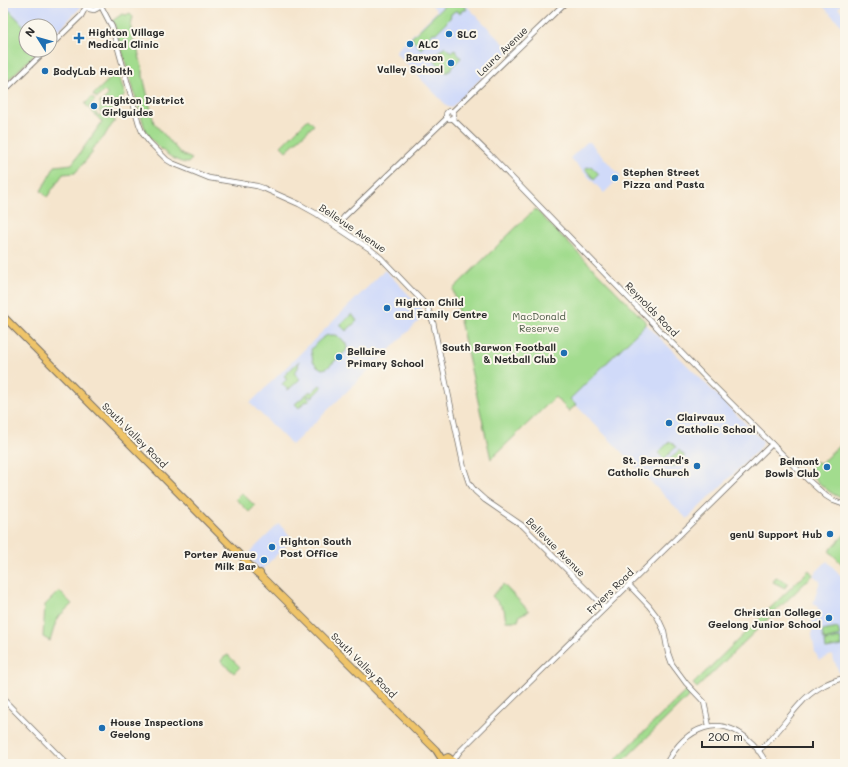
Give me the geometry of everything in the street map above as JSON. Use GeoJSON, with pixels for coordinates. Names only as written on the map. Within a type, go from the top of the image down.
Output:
{"type":"FeatureCollection","features":[{"type":"Feature","properties":{"kind":"main road","name":"South Valley Road"},"geometry":{"type":"LineString","coordinates":[[3,316],[253,568],[256,573],[261,576],[448,762]]}},
{"type":"Feature","properties":{"kind":"street","name":"Laura Avenue"},"geometry":{"type":"LineString","coordinates":[[450,118],[446,115],[447,112],[452,112],[565,3]]}},
{"type":"Feature","properties":{"kind":"street"},"geometry":{"type":"LineString","coordinates":[[87,4],[89,9],[100,13],[108,19]]}},
{"type":"Feature","properties":{"kind":"street"},"geometry":{"type":"LineString","coordinates":[[58,38],[76,21],[84,11],[87,4]]}},
{"type":"Feature","properties":{"kind":"street"},"geometry":{"type":"LineString","coordinates":[[76,21],[93,10],[98,9],[100,4]]}},
{"type":"Feature","properties":{"kind":"street","name":"Bellevue Avenue"},"geometry":{"type":"LineString","coordinates":[[100,4],[112,29],[139,124],[146,138],[167,160],[209,178],[263,188],[299,204],[317,214],[381,258],[426,305],[429,311],[464,468],[469,483],[485,500],[516,521],[530,533],[605,608]]}},
{"type":"Feature","properties":{"kind":"street"},"geometry":{"type":"LineString","coordinates":[[3,92],[38,58]]}},
{"type":"Feature","properties":{"kind":"street"},"geometry":{"type":"LineString","coordinates":[[336,227],[344,217],[450,118]]}},
{"type":"Feature","properties":{"kind":"street","name":"Reynolds Road"},"geometry":{"type":"LineString","coordinates":[[450,118],[489,154],[822,494],[845,505]]}},
{"type":"Feature","properties":{"kind":"street","name":"Fryers Road"},"geometry":{"type":"LineString","coordinates":[[448,762],[460,752],[515,696],[772,444]]}},
{"type":"Feature","properties":{"kind":"street"},"geometry":{"type":"LineString","coordinates":[[629,585],[658,618],[664,631],[668,653],[672,664],[686,683],[704,702],[709,726]]}},
{"type":"Feature","properties":{"kind":"street"},"geometry":{"type":"LineString","coordinates":[[758,750],[772,737],[801,703],[810,695],[825,685],[845,678]]}},
{"type":"Feature","properties":{"kind":"street"},"geometry":{"type":"LineString","coordinates":[[3,699],[67,764]]}},
{"type":"Feature","properties":{"kind":"street"},"geometry":{"type":"LineString","coordinates":[[666,764],[682,742],[700,729],[709,726],[721,726],[737,731],[754,745],[767,764]]}},
{"type":"Feature","properties":{"kind":"shaded area"},"geometry":{"type":"Polygon","coordinates":[[[3,3],[85,3],[58,31],[58,18],[18,18],[18,20],[9,11],[5,12],[3,10],[3,3]]]}},
{"type":"Feature","properties":{"kind":"shaded area","name":"Barwon Valley School"},"geometry":{"type":"Polygon","coordinates":[[[430,3],[464,3],[510,50],[451,108],[448,107],[396,53],[396,51],[437,11],[430,3]]]}},
{"type":"Feature","properties":{"kind":"shaded area"},"geometry":{"type":"Polygon","coordinates":[[[820,3],[843,3],[838,8],[845,15],[845,29],[820,3]]]}},
{"type":"Feature","properties":{"kind":"shaded area"},"geometry":{"type":"Polygon","coordinates":[[[587,142],[590,142],[621,176],[604,193],[570,158],[587,142]]]}},
{"type":"Feature","properties":{"kind":"shaded area","name":"Bellaire Primary School"},"geometry":{"type":"Polygon","coordinates":[[[385,270],[420,307],[425,315],[292,445],[250,403],[385,270]]]}},
{"type":"Feature","properties":{"kind":"shaded area","name":"Clairvaux Catholic School"},"geometry":{"type":"Polygon","coordinates":[[[646,324],[763,441],[762,446],[687,519],[570,399],[646,324]]]}},
{"type":"Feature","properties":{"kind":"shaded area"},"geometry":{"type":"Polygon","coordinates":[[[279,524],[293,539],[261,570],[247,555],[279,524]]]}},
{"type":"Feature","properties":{"kind":"shaded area","name":"Christian College Geelong Junior School"},"geometry":{"type":"Polygon","coordinates":[[[827,561],[845,580],[845,674],[840,675],[832,655],[819,660],[815,652],[812,635],[813,619],[817,615],[818,611],[816,605],[813,604],[820,581],[813,575],[827,561]]]}},
{"type":"Feature","properties":{"kind":"green space"},"geometry":{"type":"Polygon","coordinates":[[[447,3],[462,3],[467,9],[459,13],[458,11],[455,11],[451,14],[447,22],[436,33],[433,33],[423,44],[421,49],[411,38],[447,3]]]}},
{"type":"Feature","properties":{"kind":"green space"},"geometry":{"type":"Polygon","coordinates":[[[3,10],[5,12],[9,10],[18,20],[18,58],[31,58],[3,85],[3,10]]]}},
{"type":"Feature","properties":{"kind":"green space"},"geometry":{"type":"Polygon","coordinates":[[[129,13],[133,17],[131,32],[137,47],[154,123],[181,154],[192,159],[188,163],[176,160],[163,151],[152,140],[145,129],[114,23],[112,21],[122,14],[127,15],[129,13]]]}},
{"type":"Feature","properties":{"kind":"green space"},"geometry":{"type":"Polygon","coordinates":[[[445,46],[451,52],[454,49],[461,58],[447,73],[433,57],[445,46]]]}},
{"type":"Feature","properties":{"kind":"green space"},"geometry":{"type":"Polygon","coordinates":[[[117,72],[125,95],[108,113],[115,121],[104,137],[91,150],[93,152],[75,173],[63,174],[47,197],[41,191],[55,166],[72,164],[102,122],[85,104],[92,97],[95,100],[89,106],[99,116],[102,113],[99,111],[101,106],[100,102],[108,95],[104,91],[97,98],[93,95],[117,72]]]}},
{"type":"Feature","properties":{"kind":"green space"},"geometry":{"type":"Polygon","coordinates":[[[308,119],[314,125],[286,151],[281,146],[308,119]]]}},
{"type":"Feature","properties":{"kind":"green space"},"geometry":{"type":"Polygon","coordinates":[[[591,166],[599,174],[594,179],[585,169],[591,166]]]}},
{"type":"Feature","properties":{"kind":"green space","name":"MacDonald Reserve"},"geometry":{"type":"Polygon","coordinates":[[[535,209],[647,323],[570,399],[576,405],[569,411],[555,397],[491,459],[453,289],[535,209]]]}},
{"type":"Feature","properties":{"kind":"green space"},"geometry":{"type":"Polygon","coordinates":[[[352,314],[357,321],[346,331],[340,325],[352,314]]]}},
{"type":"Feature","properties":{"kind":"green space"},"geometry":{"type":"Polygon","coordinates":[[[328,335],[335,335],[342,339],[346,344],[347,349],[327,368],[322,369],[313,361],[311,350],[318,341],[328,335]]]}},
{"type":"Feature","properties":{"kind":"green space"},"geometry":{"type":"Polygon","coordinates":[[[299,361],[298,368],[294,373],[300,379],[288,390],[282,384],[287,379],[284,376],[299,361]]]}},
{"type":"Feature","properties":{"kind":"green space"},"geometry":{"type":"Polygon","coordinates":[[[320,385],[322,387],[311,398],[308,395],[307,396],[310,399],[307,402],[305,401],[299,408],[295,404],[310,391],[311,393],[320,385]]]}},
{"type":"Feature","properties":{"kind":"green space","name":"Belmont Bowls Club"},"geometry":{"type":"Polygon","coordinates":[[[845,440],[845,499],[829,491],[807,470],[816,461],[820,464],[845,440]]]}},
{"type":"Feature","properties":{"kind":"green space"},"geometry":{"type":"Polygon","coordinates":[[[670,441],[676,447],[664,459],[658,453],[670,441]]]}},
{"type":"Feature","properties":{"kind":"green space"},"geometry":{"type":"Polygon","coordinates":[[[679,450],[685,456],[673,468],[667,462],[679,450]]]}},
{"type":"Feature","properties":{"kind":"green space"},"geometry":{"type":"Polygon","coordinates":[[[242,493],[255,506],[249,512],[236,499],[242,493]]]}},
{"type":"Feature","properties":{"kind":"green space"},"geometry":{"type":"Polygon","coordinates":[[[845,534],[845,567],[829,551],[845,534]]]}},
{"type":"Feature","properties":{"kind":"green space"},"geometry":{"type":"Polygon","coordinates":[[[809,570],[813,575],[697,688],[693,684],[809,570]]]}},
{"type":"Feature","properties":{"kind":"green space"},"geometry":{"type":"Polygon","coordinates":[[[776,577],[788,583],[785,588],[773,582],[776,577]]]}},
{"type":"Feature","properties":{"kind":"green space"},"geometry":{"type":"Polygon","coordinates":[[[503,584],[529,611],[520,615],[518,621],[506,621],[504,609],[492,596],[503,584]]]}},
{"type":"Feature","properties":{"kind":"green space"},"geometry":{"type":"Polygon","coordinates":[[[59,591],[72,604],[57,618],[50,641],[43,637],[45,605],[59,591]]]}},
{"type":"Feature","properties":{"kind":"green space"},"geometry":{"type":"Polygon","coordinates":[[[838,628],[840,636],[824,640],[822,631],[838,628]]]}},
{"type":"Feature","properties":{"kind":"green space"},"geometry":{"type":"Polygon","coordinates":[[[840,638],[842,646],[826,649],[825,641],[840,638]]]}},
{"type":"Feature","properties":{"kind":"green space"},"geometry":{"type":"Polygon","coordinates":[[[228,655],[240,667],[234,673],[221,661],[228,655]]]}},
{"type":"Feature","properties":{"kind":"green space"},"geometry":{"type":"Polygon","coordinates":[[[687,690],[691,694],[620,764],[611,764],[687,690]]]}},
{"type":"Feature","properties":{"kind":"place","name":"SLC"},"geometry":{"type":"Point","coordinates":[449,34]}},
{"type":"Feature","properties":{"kind":"place","name":"Highton Village Medical Clinic"},"geometry":{"type":"Point","coordinates":[79,38]}},
{"type":"Feature","properties":{"kind":"place","name":"ALC"},"geometry":{"type":"Point","coordinates":[410,44]}},
{"type":"Feature","properties":{"kind":"place","name":"Barwon Valley School"},"geometry":{"type":"Point","coordinates":[451,63]}},
{"type":"Feature","properties":{"kind":"place","name":"BodyLab Health"},"geometry":{"type":"Point","coordinates":[45,71]}},
{"type":"Feature","properties":{"kind":"place","name":"Highton District Girlguides"},"geometry":{"type":"Point","coordinates":[94,106]}},
{"type":"Feature","properties":{"kind":"place","name":"Stephen Street Pizza and Pasta"},"geometry":{"type":"Point","coordinates":[615,178]}},
{"type":"Feature","properties":{"kind":"place","name":"Highton Child and Family Centre"},"geometry":{"type":"Point","coordinates":[387,308]}},
{"type":"Feature","properties":{"kind":"place","name":"South Barwon Football & Netball Club"},"geometry":{"type":"Point","coordinates":[564,353]}},
{"type":"Feature","properties":{"kind":"place","name":"Bellaire Primary School"},"geometry":{"type":"Point","coordinates":[339,357]}},
{"type":"Feature","properties":{"kind":"place","name":"Clairvaux Catholic School"},"geometry":{"type":"Point","coordinates":[669,423]}},
{"type":"Feature","properties":{"kind":"place","name":"St. Bernard's Catholic Church"},"geometry":{"type":"Point","coordinates":[697,466]}},
{"type":"Feature","properties":{"kind":"place","name":"Belmont Bowls Club"},"geometry":{"type":"Point","coordinates":[827,467]}},
{"type":"Feature","properties":{"kind":"place","name":"genU Support Hub"},"geometry":{"type":"Point","coordinates":[830,534]}},
{"type":"Feature","properties":{"kind":"place","name":"Highton South Post Office"},"geometry":{"type":"Point","coordinates":[272,547]}},
{"type":"Feature","properties":{"kind":"place","name":"Porter Avenue Milk Bar"},"geometry":{"type":"Point","coordinates":[264,560]}},
{"type":"Feature","properties":{"kind":"place","name":"Christian College Geelong Junior School"},"geometry":{"type":"Point","coordinates":[829,618]}},
{"type":"Feature","properties":{"kind":"place","name":"House Inspections Geelong"},"geometry":{"type":"Point","coordinates":[102,728]}}]}
